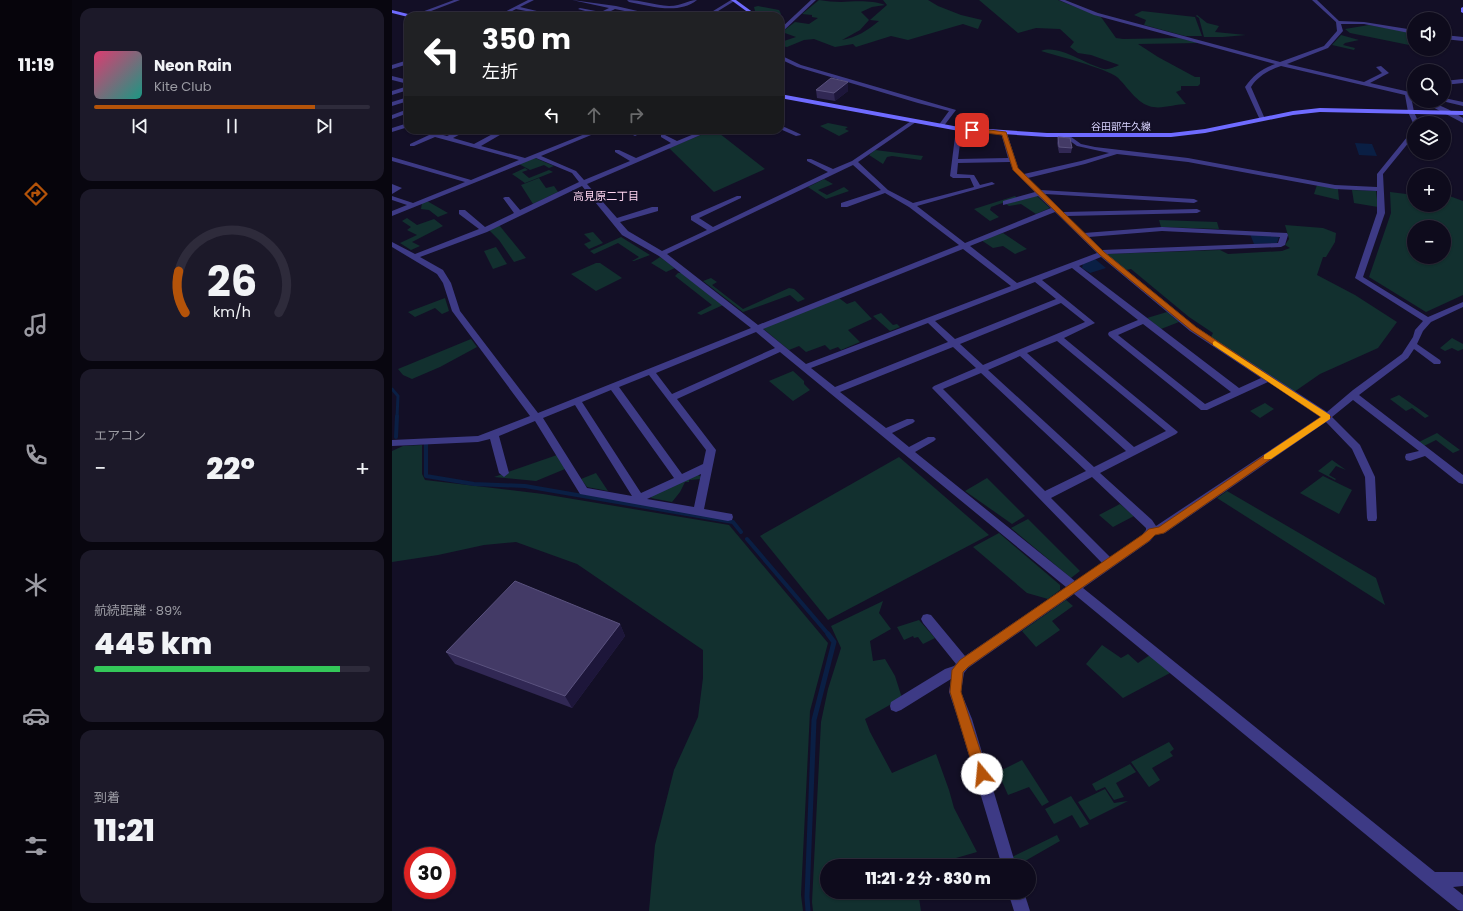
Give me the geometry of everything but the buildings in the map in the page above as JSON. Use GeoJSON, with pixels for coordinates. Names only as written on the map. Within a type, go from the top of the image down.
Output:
{"type":"FeatureCollection","features":[{"type":"Feature","properties":{"kind":"main road"},"geometry":{"type":"LineString","coordinates":[[733,0],[750,12]]}},
{"type":"Feature","properties":{"kind":"main road"},"geometry":{"type":"LineString","coordinates":[[392,11],[404,14]]}},
{"type":"Feature","properties":{"kind":"main road","name":"谷田部牛久線"},"geometry":{"type":"LineString","coordinates":[[784,97],[958,129],[1067,136],[1171,135],[1205,131],[1262,119],[1328,109],[1463,113]]}},
{"type":"Feature","properties":{"kind":"street"},"geometry":{"type":"LineString","coordinates":[[423,12],[458,0]]}},
{"type":"Feature","properties":{"kind":"street"},"geometry":{"type":"LineString","coordinates":[[517,0],[536,5]]}},
{"type":"Feature","properties":{"kind":"street"},"geometry":{"type":"LineString","coordinates":[[578,0],[636,12]]}},
{"type":"Feature","properties":{"kind":"street"},"geometry":{"type":"LineString","coordinates":[[606,12],[630,0],[665,6],[682,7],[695,0]]}},
{"type":"Feature","properties":{"kind":"street"},"geometry":{"type":"LineString","coordinates":[[665,6],[678,0]]}},
{"type":"Feature","properties":{"kind":"street"},"geometry":{"type":"LineString","coordinates":[[714,12],[733,0]]}},
{"type":"Feature","properties":{"kind":"street"},"geometry":{"type":"LineString","coordinates":[[784,28],[814,0]]}},
{"type":"Feature","properties":{"kind":"street"},"geometry":{"type":"LineString","coordinates":[[1061,0],[1096,14],[1279,64],[1407,93]]}},
{"type":"Feature","properties":{"kind":"street"},"geometry":{"type":"LineString","coordinates":[[1262,119],[1248,87],[1252,79],[1279,64],[1316,52],[1328,46],[1340,31],[1338,22],[1314,0]]}},
{"type":"Feature","properties":{"kind":"street"},"geometry":{"type":"LineString","coordinates":[[508,12],[529,2]]}},
{"type":"Feature","properties":{"kind":"street"},"geometry":{"type":"LineString","coordinates":[[516,8],[534,12]]}},
{"type":"Feature","properties":{"kind":"street"},"geometry":{"type":"LineString","coordinates":[[580,9],[590,12]]}},
{"type":"Feature","properties":{"kind":"street"},"geometry":{"type":"LineString","coordinates":[[1338,22],[1364,24],[1407,31]]}},
{"type":"Feature","properties":{"kind":"street"},"geometry":{"type":"LineString","coordinates":[[1451,38],[1463,39]]}},
{"type":"Feature","properties":{"kind":"street"},"geometry":{"type":"LineString","coordinates":[[784,60],[867,87],[953,110],[941,126]]}},
{"type":"Feature","properties":{"kind":"street"},"geometry":{"type":"LineString","coordinates":[[392,67],[404,63]]}},
{"type":"Feature","properties":{"kind":"street"},"geometry":{"type":"LineString","coordinates":[[392,64],[399,65]]}},
{"type":"Feature","properties":{"kind":"street"},"geometry":{"type":"LineString","coordinates":[[1364,84],[1386,73],[1379,67]]}},
{"type":"Feature","properties":{"kind":"street"},"geometry":{"type":"LineString","coordinates":[[392,78],[404,81]]}},
{"type":"Feature","properties":{"kind":"street"},"geometry":{"type":"LineString","coordinates":[[1451,82],[1463,81]]}},
{"type":"Feature","properties":{"kind":"street"},"geometry":{"type":"LineString","coordinates":[[392,86],[404,88]]}},
{"type":"Feature","properties":{"kind":"street"},"geometry":{"type":"LineString","coordinates":[[392,93],[404,90]]}},
{"type":"Feature","properties":{"kind":"street"},"geometry":{"type":"LineString","coordinates":[[392,104],[404,100]]}},
{"type":"Feature","properties":{"kind":"street"},"geometry":{"type":"LineString","coordinates":[[1451,101],[1463,104]]}},
{"type":"Feature","properties":{"kind":"street"},"geometry":{"type":"LineString","coordinates":[[1411,108],[1413,116]]}},
{"type":"Feature","properties":{"kind":"street"},"geometry":{"type":"LineString","coordinates":[[1439,108],[1463,121]]}},
{"type":"Feature","properties":{"kind":"street"},"geometry":{"type":"LineString","coordinates":[[392,117],[404,113]]}},
{"type":"Feature","properties":{"kind":"street"},"geometry":{"type":"LineString","coordinates":[[662,254],[854,162],[914,121]]}},
{"type":"Feature","properties":{"kind":"street"},"geometry":{"type":"LineString","coordinates":[[392,123],[404,126]]}},
{"type":"Feature","properties":{"kind":"street"},"geometry":{"type":"LineString","coordinates":[[392,130],[404,127]]}},
{"type":"Feature","properties":{"kind":"street"},"geometry":{"type":"LineString","coordinates":[[784,129],[798,135]]}},
{"type":"Feature","properties":{"kind":"street"},"geometry":{"type":"LineString","coordinates":[[958,129],[954,161],[954,176],[972,176],[978,188]]}},
{"type":"Feature","properties":{"kind":"street"},"geometry":{"type":"LineString","coordinates":[[1004,133],[1015,169],[1101,253],[1193,329],[1327,417],[1356,446],[1370,476],[1372,518]]}},
{"type":"Feature","properties":{"kind":"street"},"geometry":{"type":"LineString","coordinates":[[412,145],[428,134]]}},
{"type":"Feature","properties":{"kind":"street"},"geometry":{"type":"LineString","coordinates":[[437,134],[526,160]]}},
{"type":"Feature","properties":{"kind":"street"},"geometry":{"type":"LineString","coordinates":[[448,138],[456,134]]}},
{"type":"Feature","properties":{"kind":"street"},"geometry":{"type":"LineString","coordinates":[[475,146],[497,134]]}},
{"type":"Feature","properties":{"kind":"street"},"geometry":{"type":"LineString","coordinates":[[392,213],[588,134]]}},
{"type":"Feature","properties":{"kind":"street"},"geometry":{"type":"LineString","coordinates":[[414,257],[484,230],[583,183],[697,134]]}},
{"type":"Feature","properties":{"kind":"street"},"geometry":{"type":"LineString","coordinates":[[663,136],[676,144]]}},
{"type":"Feature","properties":{"kind":"street"},"geometry":{"type":"LineString","coordinates":[[1067,136],[1076,144],[1087,148],[1188,160],[1334,187],[1380,189]]}},
{"type":"Feature","properties":{"kind":"street"},"geometry":{"type":"LineString","coordinates":[[1407,141],[1380,174],[1381,213],[1359,278],[1428,320]]}},
{"type":"Feature","properties":{"kind":"street"},"geometry":{"type":"LineString","coordinates":[[617,151],[636,161]]}},
{"type":"Feature","properties":{"kind":"street"},"geometry":{"type":"LineString","coordinates":[[1022,177],[1077,165],[1116,152]]}},
{"type":"Feature","properties":{"kind":"street"},"geometry":{"type":"LineString","coordinates":[[536,156],[574,172],[626,233],[662,254],[782,348],[884,433],[1463,905]]}},
{"type":"Feature","properties":{"kind":"street"},"geometry":{"type":"LineString","coordinates":[[392,159],[471,182]]}},
{"type":"Feature","properties":{"kind":"street"},"geometry":{"type":"LineString","coordinates":[[809,160],[833,172]]}},
{"type":"Feature","properties":{"kind":"street"},"geometry":{"type":"LineString","coordinates":[[954,161],[1012,160]]}},
{"type":"Feature","properties":{"kind":"street"},"geometry":{"type":"LineString","coordinates":[[854,162],[886,191],[912,205],[1017,287]]}},
{"type":"Feature","properties":{"kind":"street"},"geometry":{"type":"LineString","coordinates":[[912,205],[992,184]]}},
{"type":"Feature","properties":{"kind":"street"},"geometry":{"type":"LineString","coordinates":[[392,186],[399,188],[392,192]]}},
{"type":"Feature","properties":{"kind":"street"},"geometry":{"type":"LineString","coordinates":[[844,205],[886,191]]}},
{"type":"Feature","properties":{"kind":"street"},"geometry":{"type":"LineString","coordinates":[[1006,203],[1039,193],[1193,198],[1199,220]]}},
{"type":"Feature","properties":{"kind":"street"},"geometry":{"type":"LineString","coordinates":[[713,230],[694,218],[739,197]]}},
{"type":"Feature","properties":{"kind":"street"},"geometry":{"type":"LineString","coordinates":[[392,198],[413,205]]}},
{"type":"Feature","properties":{"kind":"street"},"geometry":{"type":"LineString","coordinates":[[507,198],[518,213]]}},
{"type":"Feature","properties":{"kind":"street"},"geometry":{"type":"LineString","coordinates":[[615,221],[655,209]]}},
{"type":"Feature","properties":{"kind":"street"},"geometry":{"type":"LineString","coordinates":[[392,443],[478,439],[494,434],[755,328],[964,246],[1059,211],[1197,211]]}},
{"type":"Feature","properties":{"kind":"street"},"geometry":{"type":"LineString","coordinates":[[462,212],[484,230]]}},
{"type":"Feature","properties":{"kind":"street"},"geometry":{"type":"LineString","coordinates":[[805,367],[1017,287],[1101,253],[1281,245],[1284,235],[1162,229],[1083,235]]}},
{"type":"Feature","properties":{"kind":"street"},"geometry":{"type":"LineString","coordinates":[[392,244],[440,272],[447,283],[456,312],[532,413],[536,416],[584,491],[638,499],[728,517]]}},
{"type":"Feature","properties":{"kind":"street"},"geometry":{"type":"LineString","coordinates":[[1073,265],[1238,392]]}},
{"type":"Feature","properties":{"kind":"street"},"geometry":{"type":"LineString","coordinates":[[1036,279],[1091,323],[937,388],[1045,496],[1109,563]]}},
{"type":"Feature","properties":{"kind":"street"},"geometry":{"type":"LineString","coordinates":[[834,391],[1062,300]]}},
{"type":"Feature","properties":{"kind":"street"},"geometry":{"type":"LineString","coordinates":[[896,706],[961,667],[1146,538],[1152,531],[1161,530],[1327,417],[1353,395],[1405,356],[1412,345],[1418,330],[1428,320],[1463,304]]}},
{"type":"Feature","properties":{"kind":"street"},"geometry":{"type":"LineString","coordinates":[[929,320],[1148,523],[1151,526],[1152,531]]}},
{"type":"Feature","properties":{"kind":"street"},"geometry":{"type":"LineString","coordinates":[[1144,321],[1112,334],[1204,408],[1268,378]]}},
{"type":"Feature","properties":{"kind":"street"},"geometry":{"type":"LineString","coordinates":[[1045,496],[1173,432],[1058,337]]}},
{"type":"Feature","properties":{"kind":"street"},"geometry":{"type":"LineString","coordinates":[[1412,345],[1437,362]]}},
{"type":"Feature","properties":{"kind":"street"},"geometry":{"type":"LineString","coordinates":[[671,398],[782,348]]}},
{"type":"Feature","properties":{"kind":"street"},"geometry":{"type":"LineString","coordinates":[[1021,353],[1133,452]]}},
{"type":"Feature","properties":{"kind":"street"},"geometry":{"type":"LineString","coordinates":[[650,371],[710,447],[711,454],[698,511]]}},
{"type":"Feature","properties":{"kind":"street"},"geometry":{"type":"LineString","coordinates":[[613,386],[680,479]]}},
{"type":"Feature","properties":{"kind":"street"},"geometry":{"type":"LineString","coordinates":[[1353,395],[1463,480]]}},
{"type":"Feature","properties":{"kind":"street"},"geometry":{"type":"LineString","coordinates":[[577,401],[638,499]]}},
{"type":"Feature","properties":{"kind":"street"},"geometry":{"type":"LineString","coordinates":[[884,433],[910,422]]}},
{"type":"Feature","properties":{"kind":"street"},"geometry":{"type":"LineString","coordinates":[[494,434],[504,473]]}},
{"type":"Feature","properties":{"kind":"street"},"geometry":{"type":"LineString","coordinates":[[908,452],[931,439]]}},
{"type":"Feature","properties":{"kind":"street"},"geometry":{"type":"LineString","coordinates":[[1410,456],[1427,452]]}},
{"type":"Feature","properties":{"kind":"street"},"geometry":{"type":"LineString","coordinates":[[638,499],[708,466]]}},
{"type":"Feature","properties":{"kind":"street"},"geometry":{"type":"LineString","coordinates":[[927,619],[961,667],[955,692],[965,719],[1007,859]]}},
{"type":"Feature","properties":{"kind":"street"},"geometry":{"type":"LineString","coordinates":[[1432,880],[1463,878]]}},
{"type":"Feature","properties":{"kind":"street"},"geometry":{"type":"LineString","coordinates":[[1018,899],[1022,911]]}},
{"type":"Feature","properties":{"kind":"green space"},"geometry":{"type":"Polygon","coordinates":[[[819,0],[838,2],[858,1],[880,3],[885,5],[872,7],[861,12],[869,20],[860,30],[842,40],[862,33],[879,21],[870,20],[887,5],[883,0],[928,0],[938,6],[961,15],[982,20],[978,29],[963,24],[908,40],[891,36],[856,47],[853,44],[835,47],[814,39],[804,40],[787,47],[784,47],[784,41],[796,37],[784,33],[784,30],[795,22],[809,24],[818,18],[812,17],[812,15],[802,14],[819,0]]]}},
{"type":"Feature","properties":{"kind":"green space"},"geometry":{"type":"Polygon","coordinates":[[[979,0],[1058,0],[1101,17],[1116,38],[1179,38],[1199,43],[1138,44],[1158,57],[1195,77],[1200,77],[1200,84],[1198,86],[1181,86],[1181,90],[1176,92],[1186,104],[1163,107],[1149,106],[1140,101],[1117,77],[1081,62],[1041,51],[1056,50],[1104,69],[1109,69],[1119,65],[1091,55],[1078,53],[1070,47],[1074,42],[1060,29],[1036,28],[1018,33],[979,0]]]}},
{"type":"Feature","properties":{"kind":"green space"},"geometry":{"type":"Polygon","coordinates":[[[758,6],[779,10],[780,12],[756,12],[754,7],[758,6]]]}},
{"type":"Feature","properties":{"kind":"green space"},"geometry":{"type":"Polygon","coordinates":[[[1142,11],[1195,17],[1202,36],[1185,36],[1144,25],[1146,20],[1134,15],[1142,11]]]}},
{"type":"Feature","properties":{"kind":"green space"},"geometry":{"type":"Polygon","coordinates":[[[1197,15],[1207,23],[1219,26],[1215,32],[1246,35],[1204,37],[1199,18],[1196,16],[1197,15]]]}},
{"type":"Feature","properties":{"kind":"green space"},"geometry":{"type":"Polygon","coordinates":[[[1369,25],[1407,32],[1407,45],[1350,33],[1345,29],[1369,25]]]}},
{"type":"Feature","properties":{"kind":"green space"},"geometry":{"type":"Polygon","coordinates":[[[1341,35],[1359,40],[1345,43],[1343,45],[1355,48],[1354,50],[1332,45],[1341,35]]]}},
{"type":"Feature","properties":{"kind":"green space"},"geometry":{"type":"Polygon","coordinates":[[[828,123],[848,127],[845,129],[849,131],[839,136],[820,126],[828,123]]]}},
{"type":"Feature","properties":{"kind":"green space"},"geometry":{"type":"Polygon","coordinates":[[[703,134],[720,134],[765,169],[714,192],[669,148],[703,134]]]}},
{"type":"Feature","properties":{"kind":"green space"},"geometry":{"type":"Polygon","coordinates":[[[875,150],[923,156],[921,160],[892,156],[887,157],[883,164],[869,155],[875,150]]]}},
{"type":"Feature","properties":{"kind":"green space"},"geometry":{"type":"Polygon","coordinates":[[[535,158],[554,166],[549,168],[544,165],[530,170],[519,164],[535,158]]]}},
{"type":"Feature","properties":{"kind":"green space"},"geometry":{"type":"Polygon","coordinates":[[[525,168],[528,170],[522,172],[529,178],[549,170],[553,172],[525,183],[512,174],[525,168]]]}},
{"type":"Feature","properties":{"kind":"green space"},"geometry":{"type":"Polygon","coordinates":[[[539,178],[546,188],[554,186],[558,192],[533,204],[521,185],[539,178]]]}},
{"type":"Feature","properties":{"kind":"green space"},"geometry":{"type":"Polygon","coordinates":[[[824,179],[833,184],[818,190],[827,195],[844,187],[849,191],[826,199],[808,187],[824,179]]]}},
{"type":"Feature","properties":{"kind":"green space"},"geometry":{"type":"Polygon","coordinates":[[[1317,185],[1338,189],[1339,200],[1314,194],[1317,185]]]}},
{"type":"Feature","properties":{"kind":"green space"},"geometry":{"type":"Polygon","coordinates":[[[1352,190],[1376,191],[1378,207],[1354,203],[1352,190]]]}},
{"type":"Feature","properties":{"kind":"green space"},"geometry":{"type":"Polygon","coordinates":[[[1390,192],[1407,194],[1407,212],[1451,212],[1451,197],[1463,201],[1463,295],[1426,312],[1369,277],[1391,213],[1390,192]]]}},
{"type":"Feature","properties":{"kind":"green space"},"geometry":{"type":"Polygon","coordinates":[[[1015,196],[1017,198],[991,207],[990,210],[999,217],[990,221],[974,209],[1015,196]]]}},
{"type":"Feature","properties":{"kind":"green space"},"geometry":{"type":"Polygon","coordinates":[[[1037,196],[1050,208],[1036,214],[1021,204],[1009,206],[1006,204],[1037,196]]]}},
{"type":"Feature","properties":{"kind":"green space"},"geometry":{"type":"Polygon","coordinates":[[[427,201],[448,213],[438,217],[429,210],[421,209],[422,203],[427,201]]]}},
{"type":"Feature","properties":{"kind":"green space"},"geometry":{"type":"Polygon","coordinates":[[[407,218],[417,225],[434,219],[443,226],[412,242],[420,246],[411,250],[400,243],[417,235],[407,230],[411,227],[402,221],[407,218]]]}},
{"type":"Feature","properties":{"kind":"green space"},"geometry":{"type":"Polygon","coordinates":[[[1159,220],[1217,222],[1219,229],[1161,227],[1159,220]]]}},
{"type":"Feature","properties":{"kind":"green space"},"geometry":{"type":"Polygon","coordinates":[[[499,225],[526,258],[514,262],[499,240],[488,229],[499,225]]]}},
{"type":"Feature","properties":{"kind":"green space"},"geometry":{"type":"Polygon","coordinates":[[[1285,225],[1323,228],[1336,233],[1335,242],[1326,257],[1323,257],[1317,275],[1355,295],[1397,322],[1378,348],[1320,374],[1294,392],[1211,337],[1213,333],[1189,317],[1131,269],[1126,270],[1106,254],[1220,250],[1228,254],[1282,251],[1290,248],[1285,245],[1289,239],[1285,225]]]}},
{"type":"Feature","properties":{"kind":"green space"},"geometry":{"type":"Polygon","coordinates":[[[593,232],[603,243],[589,249],[584,244],[591,241],[584,234],[593,232]]]}},
{"type":"Feature","properties":{"kind":"green space"},"geometry":{"type":"Polygon","coordinates":[[[1003,233],[1027,249],[1015,254],[1003,246],[993,248],[981,240],[1003,233]]]}},
{"type":"Feature","properties":{"kind":"green space"},"geometry":{"type":"Polygon","coordinates":[[[621,237],[650,255],[632,261],[639,257],[618,243],[594,254],[590,251],[621,237]]]}},
{"type":"Feature","properties":{"kind":"green space"},"geometry":{"type":"Polygon","coordinates":[[[496,247],[507,264],[493,269],[484,251],[496,247]]]}},
{"type":"Feature","properties":{"kind":"green space"},"geometry":{"type":"Polygon","coordinates":[[[660,257],[675,268],[666,272],[651,263],[660,257]]]}},
{"type":"Feature","properties":{"kind":"green space"},"geometry":{"type":"Polygon","coordinates":[[[596,263],[600,263],[622,278],[596,291],[571,274],[596,263]]]}},
{"type":"Feature","properties":{"kind":"green space"},"geometry":{"type":"Polygon","coordinates":[[[678,273],[682,273],[723,305],[701,315],[697,313],[712,305],[675,276],[678,273]]]}},
{"type":"Feature","properties":{"kind":"green space"},"geometry":{"type":"Polygon","coordinates":[[[711,278],[717,282],[712,285],[743,309],[789,288],[794,289],[805,299],[798,302],[790,295],[743,312],[703,281],[711,278]]]}},
{"type":"Feature","properties":{"kind":"green space"},"geometry":{"type":"Polygon","coordinates":[[[445,298],[449,311],[442,314],[435,308],[415,317],[408,312],[445,298]]]}},
{"type":"Feature","properties":{"kind":"green space"},"geometry":{"type":"Polygon","coordinates":[[[839,298],[847,304],[855,301],[872,319],[848,330],[860,342],[841,350],[838,347],[830,350],[825,345],[806,352],[799,346],[789,350],[761,327],[839,298]]]}},
{"type":"Feature","properties":{"kind":"green space"},"geometry":{"type":"Polygon","coordinates":[[[1167,312],[1179,322],[1161,329],[1147,318],[1167,312]]]}},
{"type":"Feature","properties":{"kind":"green space"},"geometry":{"type":"Polygon","coordinates":[[[881,313],[893,325],[897,324],[900,327],[890,331],[873,316],[881,313]]]}},
{"type":"Feature","properties":{"kind":"green space"},"geometry":{"type":"Polygon","coordinates":[[[1452,338],[1463,344],[1463,349],[1458,351],[1452,348],[1445,351],[1440,348],[1452,338]]]}},
{"type":"Feature","properties":{"kind":"green space"},"geometry":{"type":"Polygon","coordinates":[[[471,339],[477,347],[440,367],[412,379],[403,375],[398,369],[471,339]]]}},
{"type":"Feature","properties":{"kind":"green space"},"geometry":{"type":"Polygon","coordinates":[[[793,371],[804,381],[804,384],[810,390],[793,401],[769,381],[793,371]]]}},
{"type":"Feature","properties":{"kind":"green space"},"geometry":{"type":"Polygon","coordinates":[[[1399,395],[1429,416],[1425,418],[1412,408],[1406,411],[1390,399],[1399,395]]]}},
{"type":"Feature","properties":{"kind":"green space"},"geometry":{"type":"Polygon","coordinates":[[[1265,403],[1274,409],[1260,418],[1250,411],[1265,403]]]}},
{"type":"Feature","properties":{"kind":"green space"},"geometry":{"type":"Polygon","coordinates":[[[1437,433],[1460,450],[1453,453],[1436,440],[1424,446],[1419,442],[1437,433]]]}},
{"type":"Feature","properties":{"kind":"green space"},"geometry":{"type":"Polygon","coordinates":[[[422,445],[422,474],[425,480],[543,494],[729,525],[828,643],[810,711],[801,895],[803,911],[649,911],[655,845],[674,770],[698,717],[703,678],[703,650],[577,564],[516,542],[484,545],[438,555],[392,562],[392,451],[403,446],[422,445]]]}},
{"type":"Feature","properties":{"kind":"green space"},"geometry":{"type":"Polygon","coordinates":[[[557,455],[565,469],[536,481],[494,477],[557,455]]]}},
{"type":"Feature","properties":{"kind":"green space"},"geometry":{"type":"Polygon","coordinates":[[[899,457],[989,535],[828,620],[760,536],[899,457]]]}},
{"type":"Feature","properties":{"kind":"green space"},"geometry":{"type":"Polygon","coordinates":[[[1332,460],[1346,470],[1336,466],[1329,475],[1336,479],[1335,480],[1318,471],[1332,460]]]}},
{"type":"Feature","properties":{"kind":"green space"},"geometry":{"type":"Polygon","coordinates":[[[596,473],[608,491],[587,487],[581,479],[596,473]]]}},
{"type":"Feature","properties":{"kind":"green space"},"geometry":{"type":"Polygon","coordinates":[[[696,474],[702,477],[701,479],[689,480],[689,482],[685,482],[680,492],[672,502],[651,498],[652,495],[696,474]]]}},
{"type":"Feature","properties":{"kind":"green space"},"geometry":{"type":"Polygon","coordinates":[[[1323,476],[1352,490],[1339,514],[1300,493],[1323,476]]]}},
{"type":"Feature","properties":{"kind":"green space"},"geometry":{"type":"Polygon","coordinates":[[[987,478],[1025,516],[1012,524],[965,491],[987,478]]]}},
{"type":"Feature","properties":{"kind":"green space"},"geometry":{"type":"Polygon","coordinates":[[[1227,491],[1376,578],[1385,605],[1217,498],[1227,491]]]}},
{"type":"Feature","properties":{"kind":"green space"},"geometry":{"type":"Polygon","coordinates":[[[1120,504],[1134,516],[1113,527],[1099,515],[1120,504]]]}},
{"type":"Feature","properties":{"kind":"green space"},"geometry":{"type":"Polygon","coordinates":[[[1028,519],[1080,571],[1071,578],[1011,528],[1028,519]]]}},
{"type":"Feature","properties":{"kind":"green space"},"geometry":{"type":"Polygon","coordinates":[[[999,533],[1060,585],[1060,590],[1048,599],[1027,593],[973,547],[999,533]]]}},
{"type":"Feature","properties":{"kind":"green space"},"geometry":{"type":"Polygon","coordinates":[[[1066,600],[1073,606],[1052,621],[1060,630],[1036,647],[1022,631],[1066,600]]]}},
{"type":"Feature","properties":{"kind":"green space"},"geometry":{"type":"Polygon","coordinates":[[[883,601],[879,613],[891,629],[870,641],[873,661],[885,659],[895,676],[902,698],[865,719],[870,732],[892,773],[936,754],[954,808],[977,852],[952,859],[820,859],[820,899],[919,899],[921,911],[813,911],[812,902],[821,722],[828,689],[841,648],[831,626],[883,601]]]}},
{"type":"Feature","properties":{"kind":"green space"},"geometry":{"type":"Polygon","coordinates":[[[919,620],[935,638],[923,644],[918,637],[914,638],[913,636],[904,640],[897,627],[919,620]]]}},
{"type":"Feature","properties":{"kind":"green space"},"geometry":{"type":"Polygon","coordinates":[[[1102,645],[1121,658],[1128,654],[1138,663],[1150,655],[1170,673],[1123,698],[1086,664],[1102,645]]]}},
{"type":"Feature","properties":{"kind":"green space"},"geometry":{"type":"Polygon","coordinates":[[[1169,742],[1174,749],[1170,752],[1173,756],[1152,768],[1160,780],[1149,787],[1131,762],[1169,742]]]}},
{"type":"Feature","properties":{"kind":"green space"},"geometry":{"type":"Polygon","coordinates":[[[1022,760],[1049,802],[1042,806],[1029,787],[1008,795],[1001,779],[1000,771],[1022,760]]]}},
{"type":"Feature","properties":{"kind":"green space"},"geometry":{"type":"Polygon","coordinates":[[[1130,764],[1136,772],[1116,783],[1124,797],[1114,800],[1105,787],[1096,791],[1092,784],[1130,764]]]}},
{"type":"Feature","properties":{"kind":"green space"},"geometry":{"type":"Polygon","coordinates":[[[1105,789],[1114,803],[1128,801],[1090,820],[1078,802],[1105,789]]]}},
{"type":"Feature","properties":{"kind":"green space"},"geometry":{"type":"Polygon","coordinates":[[[1071,796],[1089,824],[1080,828],[1072,815],[1054,824],[1045,809],[1071,796]]]}},
{"type":"Feature","properties":{"kind":"green space"},"geometry":{"type":"Polygon","coordinates":[[[1057,835],[1060,841],[1028,859],[1013,859],[1012,857],[1057,835]]]}},
{"type":"Feature","properties":{"kind":"water"},"geometry":{"type":"Polygon","coordinates":[[[1355,143],[1372,144],[1377,156],[1359,155],[1355,143]]]}},
{"type":"Feature","properties":{"kind":"water"},"geometry":{"type":"Polygon","coordinates":[[[1250,234],[1279,237],[1277,243],[1254,244],[1250,234]]]}},
{"type":"Feature","properties":{"kind":"water"},"geometry":{"type":"Polygon","coordinates":[[[1095,259],[1106,268],[1090,273],[1082,268],[1083,264],[1095,259]]]}},
{"type":"Feature","properties":{"kind":"waterway"},"geometry":{"type":"LineString","coordinates":[[392,389],[398,396],[397,417]]}},
{"type":"Feature","properties":{"kind":"waterway"},"geometry":{"type":"LineString","coordinates":[[396,437],[397,416]]}},
{"type":"Feature","properties":{"kind":"waterway"},"geometry":{"type":"LineString","coordinates":[[426,444],[426,476],[474,484],[525,486],[733,522],[741,532]]}},
{"type":"Feature","properties":{"kind":"waterway"},"geometry":{"type":"LineString","coordinates":[[747,539],[829,635]]}},
{"type":"Feature","properties":{"kind":"waterway"},"geometry":{"type":"LineString","coordinates":[[808,911],[807,897],[814,720],[834,642],[828,634]]}},
{"type":"Feature","properties":{"kind":"slow traffic"},"geometry":{"type":"LineString","coordinates":[[1215,343],[1327,417],[1268,457]]}},
{"type":"Feature","properties":{"kind":"district","name":"高見原二丁目"},"geometry":{"type":"Point","coordinates":[606,196]}},
{"type":"Feature","properties":{"kind":"route"},"geometry":{"type":"LineString","coordinates":[[972,130],[1004,133],[1015,169],[1102,254],[1193,329],[1327,417],[1161,530],[1152,531],[1146,538],[964,664],[958,670],[955,692],[982,774]]}}]}
